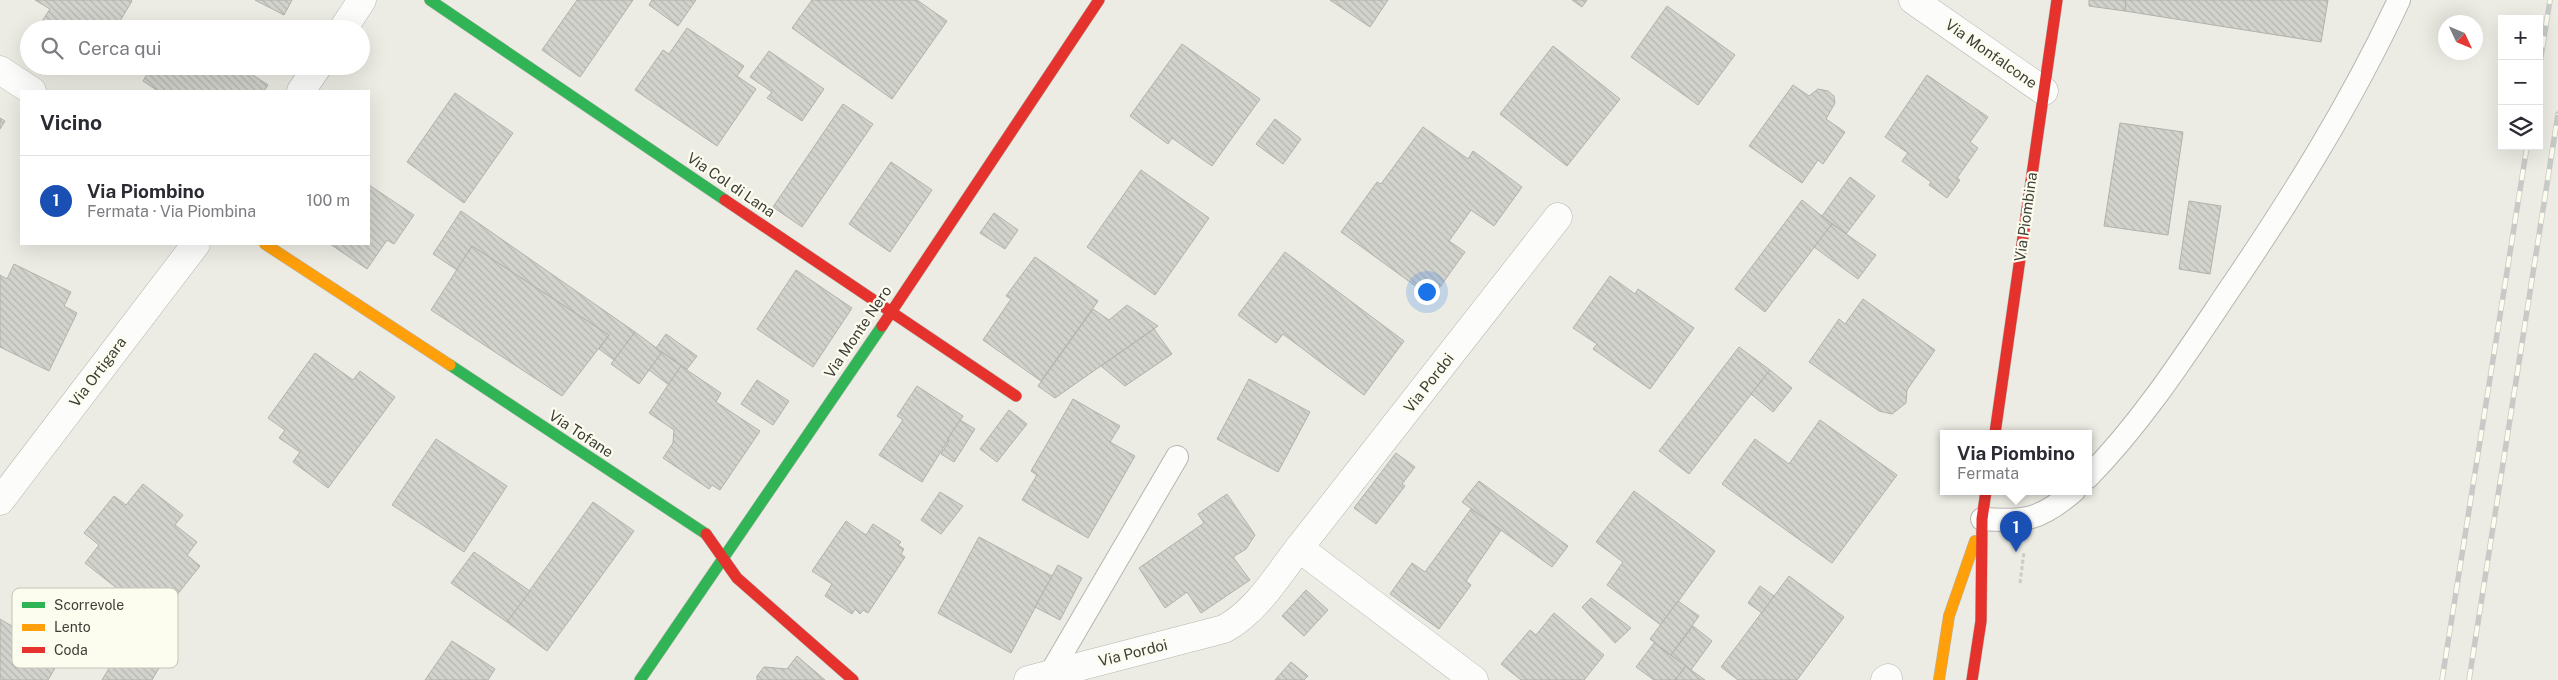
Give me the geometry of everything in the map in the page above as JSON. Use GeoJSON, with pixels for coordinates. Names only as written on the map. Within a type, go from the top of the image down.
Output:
{"type":"FeatureCollection","features":[{"type":"Feature","properties":{"kind":"street"},"geometry":{"type":"LineString","coordinates":[[349,20],[362,0]]}},
{"type":"Feature","properties":{"kind":"street","name":"Via Col di Lana"},"geometry":{"type":"LineString","coordinates":[[430,0],[1016,396]]}},
{"type":"Feature","properties":{"kind":"street","name":"Via Monte Nero"},"geometry":{"type":"LineString","coordinates":[[640,680],[892,311],[1099,0]]}},
{"type":"Feature","properties":{"kind":"street","name":"Via Monfalcone"},"geometry":{"type":"LineString","coordinates":[[1913,0],[2044,91]]}},
{"type":"Feature","properties":{"kind":"street","name":"Via Piombina"},"geometry":{"type":"LineString","coordinates":[[1994,430],[2057,0]]}},
{"type":"Feature","properties":{"kind":"street"},"geometry":{"type":"LineString","coordinates":[[0,70],[30,90]]}},
{"type":"Feature","properties":{"kind":"street"},"geometry":{"type":"LineString","coordinates":[[302,90],[312,75]]}},
{"type":"Feature","properties":{"kind":"street","name":"Via Pordoi"},"geometry":{"type":"LineString","coordinates":[[1039,677],[1224,629],[1237,622],[1255,605],[1558,217]]}},
{"type":"Feature","properties":{"kind":"street","name":"Via Ortigara"},"geometry":{"type":"LineString","coordinates":[[0,501],[195,245]]}},
{"type":"Feature","properties":{"kind":"street","name":"Via Tofane"},"geometry":{"type":"LineString","coordinates":[[267,245],[709,536],[740,580],[853,680]]}},
{"type":"Feature","properties":{"kind":"street"},"geometry":{"type":"LineString","coordinates":[[1972,680],[1981,621],[1982,519],[1985,495]]}},
{"type":"Feature","properties":{"kind":"street"},"geometry":{"type":"LineString","coordinates":[[1939,680],[1949,616],[1982,519]]}},
{"type":"Feature","properties":{"kind":"street"},"geometry":{"type":"LineString","coordinates":[[1300,548],[1474,680]]}},
{"type":"Feature","properties":{"kind":"lane"},"geometry":{"type":"LineString","coordinates":[[2092,473],[2124,439],[2153,401],[2287,204],[2359,83],[2399,0]]}},
{"type":"Feature","properties":{"kind":"lane","name":"Via Pordoi"},"geometry":{"type":"LineString","coordinates":[[1039,677],[1176,457]]}},
{"type":"Feature","properties":{"kind":"lane"},"geometry":{"type":"LineString","coordinates":[[1982,519],[2012,521],[2031,519],[2045,512],[2068,495]]}},
{"type":"Feature","properties":{"kind":"building"},"geometry":{"type":"Polygon","coordinates":[[[35,0],[132,1],[120,20],[43,20],[50,9],[35,0]]]}},
{"type":"Feature","properties":{"kind":"building"},"geometry":{"type":"Polygon","coordinates":[[[255,0],[292,0],[284,15],[255,0]]]}},
{"type":"Feature","properties":{"kind":"building"},"geometry":{"type":"Polygon","coordinates":[[[577,0],[633,0],[580,77],[542,50],[577,0]]]}},
{"type":"Feature","properties":{"kind":"building"},"geometry":{"type":"Polygon","coordinates":[[[652,0],[696,0],[678,26],[649,5],[652,0]]]}},
{"type":"Feature","properties":{"kind":"building"},"geometry":{"type":"Polygon","coordinates":[[[812,0],[917,0],[947,21],[892,99],[792,28],[812,0]]]}},
{"type":"Feature","properties":{"kind":"building"},"geometry":{"type":"Polygon","coordinates":[[[1330,0],[1388,0],[1370,27],[1330,0]]]}},
{"type":"Feature","properties":{"kind":"building"},"geometry":{"type":"Polygon","coordinates":[[[1572,0],[1587,0],[1582,7],[1572,0]]]}},
{"type":"Feature","properties":{"kind":"building"},"geometry":{"type":"Polygon","coordinates":[[[2089,0],[2126,0],[2125,11],[2089,6],[2089,0]]]}},
{"type":"Feature","properties":{"kind":"building"},"geometry":{"type":"Polygon","coordinates":[[[2126,0],[2328,0],[2321,42],[2125,11],[2126,0]]]}},
{"type":"Feature","properties":{"kind":"building"},"geometry":{"type":"Polygon","coordinates":[[[1667,6],[1735,55],[1698,105],[1631,57],[1667,6]]]}},
{"type":"Feature","properties":{"kind":"building"},"geometry":{"type":"Polygon","coordinates":[[[687,28],[744,66],[737,76],[756,89],[717,146],[635,90],[663,50],[669,54],[687,28]]]}},
{"type":"Feature","properties":{"kind":"building"},"geometry":{"type":"Polygon","coordinates":[[[1182,44],[1260,99],[1212,166],[1172,138],[1168,144],[1130,116],[1182,44]]]}},
{"type":"Feature","properties":{"kind":"building"},"geometry":{"type":"Polygon","coordinates":[[[1553,46],[1620,99],[1567,166],[1500,114],[1553,46]]]}},
{"type":"Feature","properties":{"kind":"building"},"geometry":{"type":"Polygon","coordinates":[[[769,51],[824,89],[802,121],[767,98],[772,92],[750,77],[769,51]]]}},
{"type":"Feature","properties":{"kind":"building"},"geometry":{"type":"Polygon","coordinates":[[[147,75],[253,75],[268,85],[265,90],[156,90],[143,81],[147,75]]]}},
{"type":"Feature","properties":{"kind":"building"},"geometry":{"type":"Polygon","coordinates":[[[1927,75],[1988,117],[1970,142],[1978,148],[1957,178],[1960,180],[1947,198],[1929,185],[1931,182],[1902,161],[1908,153],[1885,137],[1927,75]]]}},
{"type":"Feature","properties":{"kind":"building"},"geometry":{"type":"Polygon","coordinates":[[[1793,85],[1809,96],[1818,89],[1828,91],[1834,96],[1835,103],[1826,119],[1845,132],[1823,164],[1818,160],[1802,183],[1749,146],[1793,85]]]}},
{"type":"Feature","properties":{"kind":"building"},"geometry":{"type":"Polygon","coordinates":[[[455,93],[513,133],[464,203],[407,162],[455,93]]]}},
{"type":"Feature","properties":{"kind":"building"},"geometry":{"type":"Polygon","coordinates":[[[843,104],[873,124],[802,227],[773,207],[843,104]]]}},
{"type":"Feature","properties":{"kind":"building"},"geometry":{"type":"Polygon","coordinates":[[[0,118],[5,121],[0,129],[0,118]]]}},
{"type":"Feature","properties":{"kind":"building"},"geometry":{"type":"Polygon","coordinates":[[[1275,119],[1301,139],[1283,164],[1256,144],[1275,119]]]}},
{"type":"Feature","properties":{"kind":"building"},"geometry":{"type":"Polygon","coordinates":[[[2120,123],[2183,132],[2168,235],[2104,226],[2120,123]]]}},
{"type":"Feature","properties":{"kind":"building"},"geometry":{"type":"Polygon","coordinates":[[[1423,127],[1468,159],[1473,151],[1522,187],[1494,226],[1471,210],[1449,241],[1465,252],[1432,298],[1341,232],[1377,182],[1381,184],[1423,127]]]}},
{"type":"Feature","properties":{"kind":"building"},"geometry":{"type":"Polygon","coordinates":[[[891,162],[932,190],[890,252],[849,224],[891,162]]]}},
{"type":"Feature","properties":{"kind":"building"},"geometry":{"type":"Polygon","coordinates":[[[1141,170],[1209,218],[1155,295],[1087,247],[1141,170]]]}},
{"type":"Feature","properties":{"kind":"building"},"geometry":{"type":"Polygon","coordinates":[[[1850,177],[1875,196],[1846,234],[1822,216],[1850,177]]]}},
{"type":"Feature","properties":{"kind":"building"},"geometry":{"type":"Polygon","coordinates":[[[370,186],[414,215],[394,244],[387,240],[367,269],[331,245],[370,245],[370,186]]]}},
{"type":"Feature","properties":{"kind":"building"},"geometry":{"type":"Polygon","coordinates":[[[1802,200],[1832,224],[1765,312],[1735,289],[1802,200]]]}},
{"type":"Feature","properties":{"kind":"building"},"geometry":{"type":"Polygon","coordinates":[[[2189,201],[2221,206],[2210,274],[2179,269],[2189,201]]]}},
{"type":"Feature","properties":{"kind":"building"},"geometry":{"type":"Polygon","coordinates":[[[461,211],[635,332],[614,360],[599,349],[609,335],[472,246],[457,270],[433,254],[461,211]]]}},
{"type":"Feature","properties":{"kind":"building"},"geometry":{"type":"Polygon","coordinates":[[[994,213],[1018,230],[1005,249],[980,233],[994,213]]]}},
{"type":"Feature","properties":{"kind":"building"},"geometry":{"type":"Polygon","coordinates":[[[1832,224],[1876,255],[1858,279],[1814,247],[1832,224]]]}},
{"type":"Feature","properties":{"kind":"building"},"geometry":{"type":"Polygon","coordinates":[[[472,246],[609,335],[562,396],[431,310],[472,246]]]}},
{"type":"Feature","properties":{"kind":"building"},"geometry":{"type":"Polygon","coordinates":[[[1285,252],[1404,341],[1364,395],[1283,334],[1276,343],[1238,315],[1285,252]]]}},
{"type":"Feature","properties":{"kind":"building"},"geometry":{"type":"Polygon","coordinates":[[[1035,257],[1098,301],[1041,381],[983,340],[1011,299],[1006,296],[1035,257]]]}},
{"type":"Feature","properties":{"kind":"building"},"geometry":{"type":"Polygon","coordinates":[[[14,264],[71,292],[64,306],[77,313],[49,371],[0,347],[0,275],[7,279],[14,264]]]}},
{"type":"Feature","properties":{"kind":"building"},"geometry":{"type":"Polygon","coordinates":[[[796,270],[852,308],[813,367],[757,329],[796,270]]]}},
{"type":"Feature","properties":{"kind":"building"},"geometry":{"type":"Polygon","coordinates":[[[1610,276],[1635,294],[1638,289],[1694,328],[1650,389],[1593,349],[1597,344],[1573,328],[1610,276]]]}},
{"type":"Feature","properties":{"kind":"building"},"geometry":{"type":"Polygon","coordinates":[[[1863,299],[1935,350],[1907,390],[1906,403],[1892,414],[1879,411],[1809,362],[1839,319],[1845,324],[1863,299]]]}},
{"type":"Feature","properties":{"kind":"building"},"geometry":{"type":"Polygon","coordinates":[[[1127,305],[1158,326],[1055,398],[1038,386],[1093,309],[1109,320],[1127,305]]]}},
{"type":"Feature","properties":{"kind":"building"},"geometry":{"type":"Polygon","coordinates":[[[1154,329],[1172,354],[1125,386],[1101,366],[1154,329]]]}},
{"type":"Feature","properties":{"kind":"building"},"geometry":{"type":"Polygon","coordinates":[[[635,332],[662,352],[639,384],[611,364],[635,332]]]}},
{"type":"Feature","properties":{"kind":"building"},"geometry":{"type":"Polygon","coordinates":[[[666,334],[697,356],[687,369],[656,348],[666,334]]]}},
{"type":"Feature","properties":{"kind":"building"},"geometry":{"type":"Polygon","coordinates":[[[1739,347],[1770,370],[1689,474],[1659,451],[1739,347]]]}},
{"type":"Feature","properties":{"kind":"building"},"geometry":{"type":"Polygon","coordinates":[[[662,352],[681,366],[669,385],[649,370],[662,352]]]}},
{"type":"Feature","properties":{"kind":"building"},"geometry":{"type":"Polygon","coordinates":[[[315,353],[353,380],[360,371],[395,397],[328,488],[293,462],[300,452],[279,438],[285,430],[268,418],[315,353]]]}},
{"type":"Feature","properties":{"kind":"building"},"geometry":{"type":"Polygon","coordinates":[[[681,366],[721,393],[716,402],[760,431],[720,490],[712,485],[709,489],[663,458],[673,443],[674,430],[649,413],[681,366]]]}},
{"type":"Feature","properties":{"kind":"building"},"geometry":{"type":"Polygon","coordinates":[[[1770,370],[1792,388],[1773,412],[1751,394],[1770,370]]]}},
{"type":"Feature","properties":{"kind":"building"},"geometry":{"type":"Polygon","coordinates":[[[1249,379],[1310,412],[1278,472],[1217,439],[1249,379]]]}},
{"type":"Feature","properties":{"kind":"building"},"geometry":{"type":"Polygon","coordinates":[[[757,380],[789,401],[773,425],[741,404],[757,380]]]}},
{"type":"Feature","properties":{"kind":"building"},"geometry":{"type":"Polygon","coordinates":[[[917,386],[963,416],[922,482],[879,455],[903,420],[897,416],[917,386]]]}},
{"type":"Feature","properties":{"kind":"building"},"geometry":{"type":"Polygon","coordinates":[[[1073,399],[1120,426],[1110,442],[1135,456],[1088,538],[1022,500],[1037,475],[1031,471],[1073,399]]]}},
{"type":"Feature","properties":{"kind":"building"},"geometry":{"type":"Polygon","coordinates":[[[1009,410],[1027,424],[997,462],[980,449],[1009,410]]]}},
{"type":"Feature","properties":{"kind":"building"},"geometry":{"type":"Polygon","coordinates":[[[960,420],[975,429],[954,462],[941,454],[949,441],[947,440],[960,420]]]}},
{"type":"Feature","properties":{"kind":"building"},"geometry":{"type":"Polygon","coordinates":[[[1820,420],[1897,475],[1832,563],[1722,484],[1755,439],[1789,464],[1820,420]]]}},
{"type":"Feature","properties":{"kind":"building"},"geometry":{"type":"Polygon","coordinates":[[[436,439],[507,486],[464,552],[392,505],[436,439]]]}},
{"type":"Feature","properties":{"kind":"building"},"geometry":{"type":"Polygon","coordinates":[[[1396,453],[1415,467],[1402,484],[1405,486],[1376,524],[1354,508],[1396,453]]]}},
{"type":"Feature","properties":{"kind":"building"},"geometry":{"type":"Polygon","coordinates":[[[1479,481],[1568,546],[1552,567],[1462,502],[1479,481]]]}},
{"type":"Feature","properties":{"kind":"building"},"geometry":{"type":"Polygon","coordinates":[[[143,484],[183,515],[175,525],[197,542],[187,555],[200,566],[178,594],[178,588],[117,588],[85,563],[99,545],[84,533],[114,496],[126,505],[143,484]]]}},
{"type":"Feature","properties":{"kind":"building"},"geometry":{"type":"Polygon","coordinates":[[[1634,491],[1715,551],[1661,625],[1607,585],[1623,562],[1596,542],[1634,491]]]}},
{"type":"Feature","properties":{"kind":"building"},"geometry":{"type":"Polygon","coordinates":[[[940,492],[963,506],[941,534],[921,520],[940,492]]]}},
{"type":"Feature","properties":{"kind":"building"},"geometry":{"type":"Polygon","coordinates":[[[1227,494],[1255,535],[1246,549],[1233,557],[1250,580],[1201,613],[1187,592],[1165,608],[1139,568],[1204,523],[1198,514],[1227,494]]]}},
{"type":"Feature","properties":{"kind":"building"},"geometry":{"type":"Polygon","coordinates":[[[593,502],[634,531],[547,651],[507,622],[593,502]]]}},
{"type":"Feature","properties":{"kind":"building"},"geometry":{"type":"Polygon","coordinates":[[[1471,509],[1501,530],[1466,581],[1471,585],[1439,629],[1390,594],[1412,563],[1425,572],[1471,509]]]}},
{"type":"Feature","properties":{"kind":"building"},"geometry":{"type":"Polygon","coordinates":[[[846,521],[866,535],[873,524],[901,542],[898,545],[904,549],[901,554],[905,557],[868,613],[863,610],[860,614],[855,609],[852,614],[825,596],[832,584],[812,571],[846,521]]]}},
{"type":"Feature","properties":{"kind":"building"},"geometry":{"type":"Polygon","coordinates":[[[979,537],[1052,576],[1011,653],[938,613],[979,537]]]}},
{"type":"Feature","properties":{"kind":"building"},"geometry":{"type":"Polygon","coordinates":[[[474,552],[530,591],[507,622],[451,583],[474,552]]]}},
{"type":"Feature","properties":{"kind":"building"},"geometry":{"type":"Polygon","coordinates":[[[1058,565],[1082,578],[1060,620],[1035,607],[1058,565]]]}},
{"type":"Feature","properties":{"kind":"building"},"geometry":{"type":"Polygon","coordinates":[[[1789,576],[1844,617],[1797,680],[1738,680],[1721,667],[1789,576]]]}},
{"type":"Feature","properties":{"kind":"building"},"geometry":{"type":"Polygon","coordinates":[[[1760,586],[1774,596],[1762,613],[1748,603],[1760,586]]]}},
{"type":"Feature","properties":{"kind":"building"},"geometry":{"type":"Polygon","coordinates":[[[1306,590],[1328,610],[1304,636],[1282,616],[1306,590]]]}},
{"type":"Feature","properties":{"kind":"building"},"geometry":{"type":"Polygon","coordinates":[[[1591,598],[1631,628],[1615,643],[1582,607],[1591,598]]]}},
{"type":"Feature","properties":{"kind":"building"},"geometry":{"type":"Polygon","coordinates":[[[1678,601],[1699,616],[1671,655],[1650,639],[1678,601]]]}},
{"type":"Feature","properties":{"kind":"building"},"geometry":{"type":"Polygon","coordinates":[[[1554,613],[1604,655],[1584,680],[1521,680],[1501,664],[1530,630],[1536,635],[1554,613]]]}},
{"type":"Feature","properties":{"kind":"building"},"geometry":{"type":"Polygon","coordinates":[[[0,619],[12,626],[12,668],[55,668],[48,680],[0,680],[0,619]]]}},
{"type":"Feature","properties":{"kind":"building"},"geometry":{"type":"Polygon","coordinates":[[[1693,626],[1712,641],[1691,670],[1671,655],[1693,626]]]}},
{"type":"Feature","properties":{"kind":"building"},"geometry":{"type":"Polygon","coordinates":[[[452,641],[495,669],[488,680],[425,680],[452,641]]]}},
{"type":"Feature","properties":{"kind":"building"},"geometry":{"type":"Polygon","coordinates":[[[1654,643],[1686,666],[1675,680],[1654,680],[1636,667],[1654,643]]]}},
{"type":"Feature","properties":{"kind":"building"},"geometry":{"type":"Polygon","coordinates":[[[797,656],[825,680],[757,680],[757,676],[764,667],[787,669],[797,656]]]}},
{"type":"Feature","properties":{"kind":"building"},"geometry":{"type":"Polygon","coordinates":[[[1291,662],[1308,676],[1304,680],[1275,680],[1291,662]]]}},
{"type":"Feature","properties":{"kind":"building"},"geometry":{"type":"Polygon","coordinates":[[[1686,666],[1691,670],[1705,680],[1675,680],[1686,666]]]}},
{"type":"Feature","properties":{"kind":"building"},"geometry":{"type":"Polygon","coordinates":[[[109,668],[159,668],[152,680],[102,680],[109,668]]]}},
{"type":"Feature","properties":{"kind":"railway"},"geometry":{"type":"LineString","coordinates":[[2540,60],[2550,0]]}},
{"type":"Feature","properties":{"kind":"railway"},"geometry":{"type":"LineString","coordinates":[[2469,680],[2558,114]]}},
{"type":"Feature","properties":{"kind":"railway"},"geometry":{"type":"LineString","coordinates":[[2442,680],[2526,150]]}},
{"type":"Feature","properties":{"kind":"traffic: fast"},"geometry":{"type":"LineString","coordinates":[[430,0],[725,200]]}},
{"type":"Feature","properties":{"kind":"traffic: fast"},"geometry":{"type":"LineString","coordinates":[[640,680],[882,326]]}},
{"type":"Feature","properties":{"kind":"traffic: fast"},"geometry":{"type":"LineString","coordinates":[[450,365],[706,534]]}},
{"type":"Feature","properties":{"kind":"traffic: slow"},"geometry":{"type":"LineString","coordinates":[[267,245],[450,365]]}},
{"type":"Feature","properties":{"kind":"traffic: slow"},"geometry":{"type":"LineString","coordinates":[[1939,680],[1949,616],[1975,541]]}},
{"type":"Feature","properties":{"kind":"traffic: jam"},"geometry":{"type":"LineString","coordinates":[[882,326],[1099,0]]}},
{"type":"Feature","properties":{"kind":"traffic: jam"},"geometry":{"type":"LineString","coordinates":[[1995,430],[2057,0]]}},
{"type":"Feature","properties":{"kind":"traffic: jam"},"geometry":{"type":"LineString","coordinates":[[725,200],[1016,396]]}},
{"type":"Feature","properties":{"kind":"traffic: jam"},"geometry":{"type":"LineString","coordinates":[[1972,680],[1981,621],[1982,519],[1985,495]]}},
{"type":"Feature","properties":{"kind":"traffic: jam"},"geometry":{"type":"LineString","coordinates":[[706,534],[737,578],[853,680]]}},
{"type":"Feature","properties":{"kind":"place","name":"Via Piombino"},"geometry":{"type":"Point","coordinates":[2016,552]}}]}
